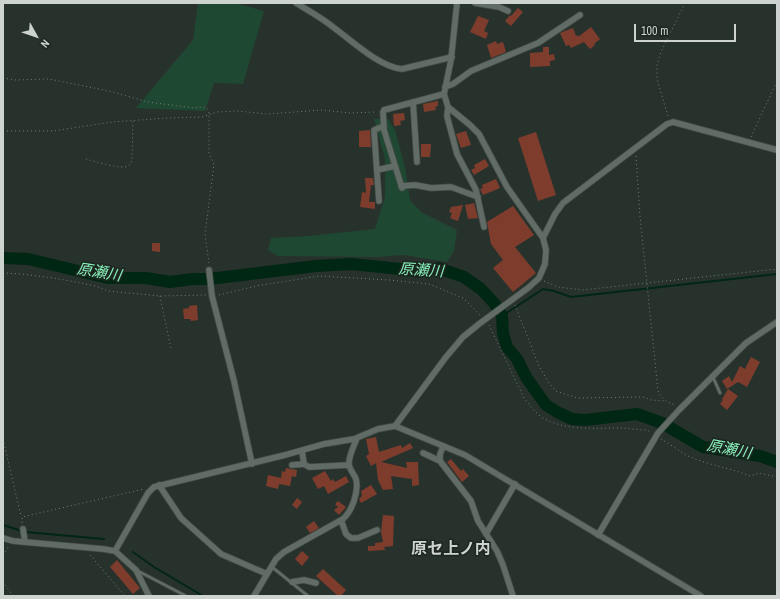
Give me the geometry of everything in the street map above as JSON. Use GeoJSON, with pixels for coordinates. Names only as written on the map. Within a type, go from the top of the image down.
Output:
{"type":"FeatureCollection","features":[{"type":"Feature","properties":{"kind":"street"},"geometry":{"type":"LineString","coordinates":[[296,3],[332,26],[364,51],[389,66],[402,69],[452,57]]}},
{"type":"Feature","properties":{"kind":"street"},"geometry":{"type":"LineString","coordinates":[[457,3],[452,57],[444,94],[448,108],[447,116],[457,154],[476,190],[484,227]]}},
{"type":"Feature","properties":{"kind":"street"},"geometry":{"type":"LineString","coordinates":[[475,3],[499,7],[508,11]]}},
{"type":"Feature","properties":{"kind":"street"},"geometry":{"type":"LineString","coordinates":[[445,86],[453,84],[471,71],[538,43],[580,15]]}},
{"type":"Feature","properties":{"kind":"street"},"geometry":{"type":"LineString","coordinates":[[444,94],[384,110],[384,126],[395,166],[402,187],[415,185],[431,188],[451,187],[478,197]]}},
{"type":"Feature","properties":{"kind":"street"},"geometry":{"type":"LineString","coordinates":[[412,102],[417,162]]}},
{"type":"Feature","properties":{"kind":"street"},"geometry":{"type":"LineString","coordinates":[[395,426],[446,357],[463,337],[539,278],[545,264],[546,250],[543,238],[507,187],[479,134],[448,108]]}},
{"type":"Feature","properties":{"kind":"street"},"geometry":{"type":"LineString","coordinates":[[543,238],[563,203],[667,124],[673,122],[777,150]]}},
{"type":"Feature","properties":{"kind":"street"},"geometry":{"type":"LineString","coordinates":[[379,201],[374,130],[384,126]]}},
{"type":"Feature","properties":{"kind":"street"},"geometry":{"type":"LineString","coordinates":[[377,170],[395,166]]}},
{"type":"Feature","properties":{"kind":"street"},"geometry":{"type":"LineString","coordinates":[[209,270],[212,295],[234,381],[252,464]]}},
{"type":"Feature","properties":{"kind":"street"},"geometry":{"type":"LineString","coordinates":[[598,535],[657,434],[746,343],[776,323]]}},
{"type":"Feature","properties":{"kind":"street"},"geometry":{"type":"LineString","coordinates":[[115,551],[148,493],[157,486],[252,464],[324,444],[357,438],[378,429],[395,426],[465,455],[701,596]]}},
{"type":"Feature","properties":{"kind":"street"},"geometry":{"type":"LineString","coordinates":[[254,596],[276,559],[284,552],[348,515],[355,499],[356,480],[349,465],[357,438]]}},
{"type":"Feature","properties":{"kind":"street"},"geometry":{"type":"LineString","coordinates":[[440,461],[440,454],[443,447]]}},
{"type":"Feature","properties":{"kind":"street"},"geometry":{"type":"LineString","coordinates":[[302,451],[304,464]]}},
{"type":"Feature","properties":{"kind":"street"},"geometry":{"type":"LineString","coordinates":[[423,453],[440,461],[468,497],[478,521],[497,551],[513,596]]}},
{"type":"Feature","properties":{"kind":"street"},"geometry":{"type":"LineString","coordinates":[[292,465],[304,464],[309,467],[349,465]]}},
{"type":"Feature","properties":{"kind":"street"},"geometry":{"type":"LineString","coordinates":[[486,534],[515,484]]}},
{"type":"Feature","properties":{"kind":"street"},"geometry":{"type":"LineString","coordinates":[[157,486],[180,518],[221,554],[267,574]]}},
{"type":"Feature","properties":{"kind":"street"},"geometry":{"type":"LineString","coordinates":[[341,520],[346,534],[351,538],[358,538],[377,530]]}},
{"type":"Feature","properties":{"kind":"street"},"geometry":{"type":"LineString","coordinates":[[23,529],[24,540]]}},
{"type":"Feature","properties":{"kind":"street"},"geometry":{"type":"LineString","coordinates":[[3,538],[13,541],[24,540],[115,551],[136,570],[149,596]]}},
{"type":"Feature","properties":{"kind":"street"},"geometry":{"type":"LineString","coordinates":[[292,582],[304,580],[316,583]]}},
{"type":"Feature","properties":{"kind":"lane"},"geometry":{"type":"LineString","coordinates":[[713,376],[720,393]]}},
{"type":"Feature","properties":{"kind":"lane"},"geometry":{"type":"LineString","coordinates":[[272,566],[308,596]]}},
{"type":"Feature","properties":{"kind":"lane"},"geometry":{"type":"LineString","coordinates":[[136,570],[186,596]]}},
{"type":"Feature","properties":{"kind":"path"},"geometry":{"type":"LineString","coordinates":[[673,122],[667,115],[657,79],[657,65],[660,52],[685,3]]}},
{"type":"Feature","properties":{"kind":"path"},"geometry":{"type":"LineString","coordinates":[[3,78],[16,80],[49,79],[109,91],[148,102],[194,108],[202,107],[208,109],[208,154],[214,164],[205,235],[209,270]]}},
{"type":"Feature","properties":{"kind":"path"},"geometry":{"type":"LineString","coordinates":[[749,142],[777,81]]}},
{"type":"Feature","properties":{"kind":"path"},"geometry":{"type":"LineString","coordinates":[[3,131],[53,131],[133,120],[202,117],[209,114],[237,111],[268,114],[322,110],[350,113],[383,112]]}},
{"type":"Feature","properties":{"kind":"path"},"geometry":{"type":"LineString","coordinates":[[86,159],[122,168],[128,166],[132,158],[133,120]]}},
{"type":"Feature","properties":{"kind":"path"},"geometry":{"type":"LineString","coordinates":[[635,148],[640,216],[658,391],[661,397],[680,409]]}},
{"type":"Feature","properties":{"kind":"path"},"geometry":{"type":"LineString","coordinates":[[539,278],[558,287],[576,289],[777,269]]}},
{"type":"Feature","properties":{"kind":"path"},"geometry":{"type":"LineString","coordinates":[[3,273],[24,273],[70,281],[101,288],[107,292],[160,296],[212,295],[256,286],[320,276],[429,284],[463,298],[486,320],[524,398],[542,418],[556,424],[584,429],[620,428],[647,430],[657,434],[687,455],[712,465],[750,476],[759,472],[777,477]]}},
{"type":"Feature","properties":{"kind":"path"},"geometry":{"type":"LineString","coordinates":[[160,296],[171,349]]}},
{"type":"Feature","properties":{"kind":"path"},"geometry":{"type":"LineString","coordinates":[[512,300],[539,366],[549,383],[556,391],[577,398],[642,397],[651,400],[666,401]]}},
{"type":"Feature","properties":{"kind":"path"},"geometry":{"type":"LineString","coordinates":[[3,439],[22,517],[23,529]]}},
{"type":"Feature","properties":{"kind":"path"},"geometry":{"type":"LineString","coordinates":[[22,517],[157,486]]}},
{"type":"Feature","properties":{"kind":"path"},"geometry":{"type":"LineString","coordinates":[[3,555],[13,541]]}},
{"type":"Feature","properties":{"kind":"path"},"geometry":{"type":"LineString","coordinates":[[85,548],[125,596]]}},
{"type":"Feature","properties":{"kind":"path"},"geometry":{"type":"LineString","coordinates":[[3,582],[13,596]]}},
{"type":"Feature","properties":{"kind":"green space"},"geometry":{"type":"Polygon","coordinates":[[[198,3],[235,3],[264,11],[243,84],[214,83],[205,111],[136,108],[193,40],[198,3]]]}},
{"type":"Feature","properties":{"kind":"green space"},"geometry":{"type":"Polygon","coordinates":[[[374,119],[388,119],[395,130],[405,167],[410,200],[421,212],[457,230],[454,251],[447,262],[404,255],[377,257],[278,256],[268,250],[271,238],[375,229],[385,197],[385,159],[374,119]]]}},
{"type":"Feature","properties":{"kind":"building"},"geometry":{"type":"Polygon","coordinates":[[[518,8],[523,12],[511,26],[505,21],[518,8]]]}},
{"type":"Feature","properties":{"kind":"building"},"geometry":{"type":"Polygon","coordinates":[[[478,16],[489,20],[484,31],[488,33],[486,39],[470,32],[478,16]]]}},
{"type":"Feature","properties":{"kind":"building"},"geometry":{"type":"Polygon","coordinates":[[[591,27],[600,39],[590,49],[584,42],[571,48],[569,45],[566,46],[560,33],[573,28],[576,36],[578,35],[578,37],[591,27]]]}},
{"type":"Feature","properties":{"kind":"building"},"geometry":{"type":"Polygon","coordinates":[[[496,41],[497,44],[503,42],[506,52],[491,58],[487,45],[496,41]]]}},
{"type":"Feature","properties":{"kind":"building"},"geometry":{"type":"Polygon","coordinates":[[[543,47],[549,47],[549,55],[554,54],[555,60],[550,61],[550,66],[530,67],[530,53],[543,52],[543,47]]]}},
{"type":"Feature","properties":{"kind":"building"},"geometry":{"type":"Polygon","coordinates":[[[438,101],[438,106],[435,107],[436,110],[424,112],[423,104],[438,101]]]}},
{"type":"Feature","properties":{"kind":"building"},"geometry":{"type":"Polygon","coordinates":[[[404,113],[405,120],[400,121],[401,125],[394,126],[393,114],[404,113]]]}},
{"type":"Feature","properties":{"kind":"building"},"geometry":{"type":"Polygon","coordinates":[[[370,130],[371,147],[359,147],[359,131],[370,130]]]}},
{"type":"Feature","properties":{"kind":"building"},"geometry":{"type":"Polygon","coordinates":[[[466,131],[471,145],[461,148],[456,134],[466,131]]]}},
{"type":"Feature","properties":{"kind":"building"},"geometry":{"type":"Polygon","coordinates":[[[536,132],[556,195],[538,201],[518,138],[536,132]]]}},
{"type":"Feature","properties":{"kind":"building"},"geometry":{"type":"Polygon","coordinates":[[[421,144],[431,144],[430,157],[421,157],[421,144]]]}},
{"type":"Feature","properties":{"kind":"building"},"geometry":{"type":"Polygon","coordinates":[[[485,159],[489,166],[474,175],[471,170],[475,168],[474,165],[485,159]]]}},
{"type":"Feature","properties":{"kind":"building"},"geometry":{"type":"Polygon","coordinates":[[[365,178],[373,178],[374,185],[371,185],[369,202],[375,202],[375,209],[360,207],[362,192],[366,193],[365,178]]]}},
{"type":"Feature","properties":{"kind":"building"},"geometry":{"type":"Polygon","coordinates":[[[496,179],[500,188],[483,195],[480,189],[483,188],[482,185],[496,179]]]}},
{"type":"Feature","properties":{"kind":"building"},"geometry":{"type":"Polygon","coordinates":[[[474,203],[478,218],[468,219],[465,205],[474,203]]]}},
{"type":"Feature","properties":{"kind":"building"},"geometry":{"type":"Polygon","coordinates":[[[463,205],[458,221],[450,218],[452,213],[449,212],[451,207],[463,205]]]}},
{"type":"Feature","properties":{"kind":"building"},"geometry":{"type":"Polygon","coordinates":[[[513,206],[534,235],[515,247],[536,273],[513,292],[493,268],[503,260],[491,244],[487,222],[513,206]]]}},
{"type":"Feature","properties":{"kind":"building"},"geometry":{"type":"Polygon","coordinates":[[[152,243],[160,243],[160,252],[152,251],[152,243]]]}},
{"type":"Feature","properties":{"kind":"building"},"geometry":{"type":"Polygon","coordinates":[[[197,305],[198,320],[191,321],[190,319],[184,319],[183,309],[189,308],[189,306],[197,305]]]}},
{"type":"Feature","properties":{"kind":"building"},"geometry":{"type":"Polygon","coordinates":[[[751,357],[760,362],[747,387],[738,382],[727,389],[722,381],[729,376],[732,382],[740,366],[745,369],[751,357]]]}},
{"type":"Feature","properties":{"kind":"building"},"geometry":{"type":"Polygon","coordinates":[[[728,389],[738,396],[727,410],[720,404],[728,389]]]}},
{"type":"Feature","properties":{"kind":"building"},"geometry":{"type":"Polygon","coordinates":[[[376,437],[379,452],[401,445],[402,448],[410,443],[413,448],[381,462],[407,468],[406,462],[418,462],[419,485],[412,486],[412,479],[391,476],[393,489],[383,490],[378,480],[376,463],[371,466],[366,456],[369,454],[366,439],[376,437]]]}},
{"type":"Feature","properties":{"kind":"building"},"geometry":{"type":"Polygon","coordinates":[[[451,459],[461,471],[463,469],[469,476],[462,482],[447,462],[451,459]]]}},
{"type":"Feature","properties":{"kind":"building"},"geometry":{"type":"Polygon","coordinates":[[[286,468],[297,470],[296,477],[292,476],[290,486],[279,484],[278,489],[266,486],[268,475],[281,478],[282,471],[285,472],[286,468]]]}},
{"type":"Feature","properties":{"kind":"building"},"geometry":{"type":"Polygon","coordinates":[[[325,471],[331,481],[333,479],[335,482],[346,476],[349,482],[328,494],[324,486],[318,489],[312,478],[325,471]]]}},
{"type":"Feature","properties":{"kind":"building"},"geometry":{"type":"Polygon","coordinates":[[[371,485],[377,494],[361,503],[359,499],[362,496],[361,491],[371,485]]]}},
{"type":"Feature","properties":{"kind":"building"},"geometry":{"type":"Polygon","coordinates":[[[297,498],[302,502],[297,509],[292,505],[297,498]]]}},
{"type":"Feature","properties":{"kind":"building"},"geometry":{"type":"Polygon","coordinates":[[[338,501],[346,507],[339,515],[334,510],[338,507],[335,504],[338,501]]]}},
{"type":"Feature","properties":{"kind":"building"},"geometry":{"type":"Polygon","coordinates":[[[383,515],[394,516],[393,546],[384,547],[385,550],[368,551],[368,546],[375,546],[375,543],[383,542],[381,532],[383,515]]]}},
{"type":"Feature","properties":{"kind":"building"},"geometry":{"type":"Polygon","coordinates":[[[314,521],[319,528],[310,533],[306,527],[314,521]]]}},
{"type":"Feature","properties":{"kind":"building"},"geometry":{"type":"Polygon","coordinates":[[[302,551],[309,557],[302,566],[295,559],[302,551]]]}},
{"type":"Feature","properties":{"kind":"building"},"geometry":{"type":"Polygon","coordinates":[[[117,560],[140,588],[133,594],[110,567],[117,560]]]}},
{"type":"Feature","properties":{"kind":"building"},"geometry":{"type":"Polygon","coordinates":[[[323,569],[346,590],[341,596],[338,596],[316,576],[323,569]]]}},
{"type":"Feature","properties":{"kind":"waterway","name":"原瀬川"},"geometry":{"type":"LineString","coordinates":[[3,258],[28,259],[108,278],[146,278],[170,282],[193,279],[209,279],[316,266],[351,264],[420,272],[438,268],[464,277],[481,289],[494,303],[502,316],[503,334],[507,347],[517,359],[526,377],[546,405],[557,412],[572,419],[585,420],[637,414],[662,423],[703,447],[760,456],[777,462]]}},
{"type":"Feature","properties":{"kind":"waterway"},"geometry":{"type":"LineString","coordinates":[[502,316],[543,289],[571,297],[777,274]]}},
{"type":"Feature","properties":{"kind":"waterway"},"geometry":{"type":"LineString","coordinates":[[3,525],[25,532],[104,539]]}},
{"type":"Feature","properties":{"kind":"waterway"},"geometry":{"type":"LineString","coordinates":[[133,552],[154,567],[203,596]]}},
{"type":"Feature","properties":{"kind":"district","name":"原セ上ノ内"},"geometry":{"type":"Point","coordinates":[451,550]}}]}
